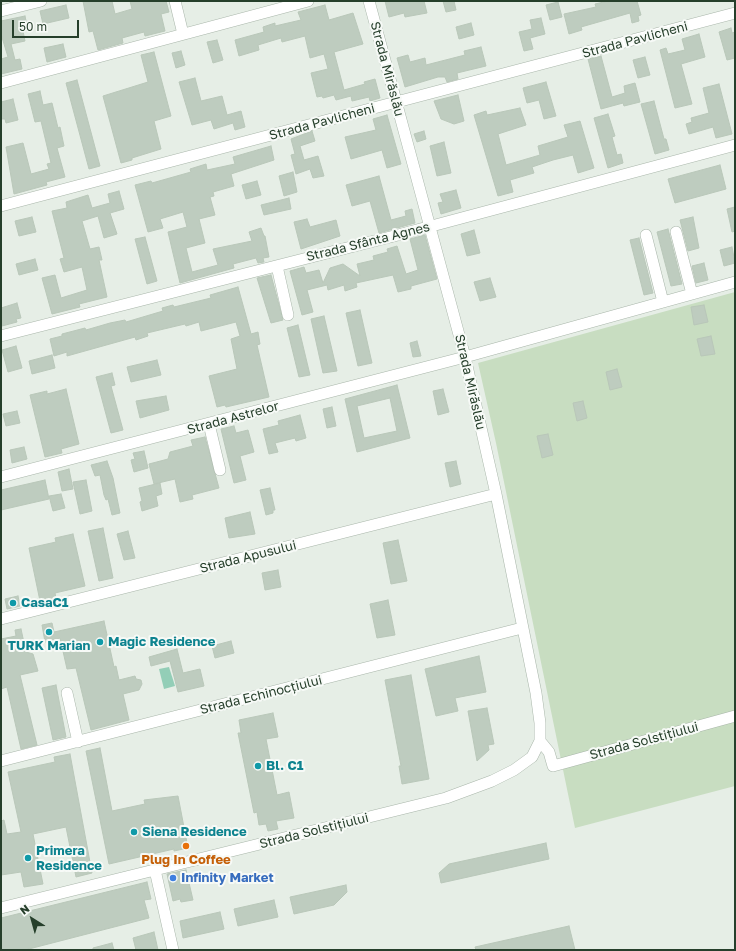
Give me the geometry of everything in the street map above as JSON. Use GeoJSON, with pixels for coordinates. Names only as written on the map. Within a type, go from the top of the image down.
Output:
{"type":"FeatureCollection","features":[{"type":"Feature","properties":{"kind":"street"},"geometry":{"type":"LineString","coordinates":[[1,11],[41,1]]}},
{"type":"Feature","properties":{"kind":"street"},"geometry":{"type":"LineString","coordinates":[[175,1],[183,34]]}},
{"type":"Feature","properties":{"kind":"street"},"geometry":{"type":"LineString","coordinates":[[1,83],[308,1]]}},
{"type":"Feature","properties":{"kind":"street","name":"Strada Mirăslău"},"geometry":{"type":"LineString","coordinates":[[369,1],[431,226],[465,357],[496,494],[536,693],[540,723],[540,740]]}},
{"type":"Feature","properties":{"kind":"street","name":"Strada Pavlicheni"},"geometry":{"type":"LineString","coordinates":[[1,206],[735,13]]}},
{"type":"Feature","properties":{"kind":"street","name":"Strada Sfânta Agnes"},"geometry":{"type":"LineString","coordinates":[[1,336],[431,226],[735,145]]}},
{"type":"Feature","properties":{"kind":"street"},"geometry":{"type":"LineString","coordinates":[[676,232],[692,294]]}},
{"type":"Feature","properties":{"kind":"street"},"geometry":{"type":"LineString","coordinates":[[646,235],[663,302]]}},
{"type":"Feature","properties":{"kind":"street"},"geometry":{"type":"LineString","coordinates":[[277,266],[288,315]]}},
{"type":"Feature","properties":{"kind":"street","name":"Strada Astrelor"},"geometry":{"type":"LineString","coordinates":[[1,477],[465,357],[735,282]]}},
{"type":"Feature","properties":{"kind":"street"},"geometry":{"type":"LineString","coordinates":[[209,424],[220,470]]}},
{"type":"Feature","properties":{"kind":"street","name":"Strada Apusului"},"geometry":{"type":"LineString","coordinates":[[1,619],[496,494]]}},
{"type":"Feature","properties":{"kind":"street","name":"Strada Echinocțiului"},"geometry":{"type":"LineString","coordinates":[[1,761],[522,628]]}},
{"type":"Feature","properties":{"kind":"street"},"geometry":{"type":"LineString","coordinates":[[68,693],[78,742]]}},
{"type":"Feature","properties":{"kind":"street","name":"Strada Solstițiului"},"geometry":{"type":"LineString","coordinates":[[1,908],[446,798],[472,789],[508,773],[532,757],[540,740],[549,752],[553,766],[735,716]]}},
{"type":"Feature","properties":{"kind":"street"},"geometry":{"type":"LineString","coordinates":[[155,870],[173,950]]}},
{"type":"Feature","properties":{"kind":"shaded area"},"geometry":{"type":"Polygon","coordinates":[[[735,292],[735,786],[575,828],[496,443],[478,363],[735,292]]]}},
{"type":"Feature","properties":{"kind":"shaded area"},"geometry":{"type":"Polygon","coordinates":[[[169,667],[175,686],[164,689],[159,669],[169,667]]]}},
{"type":"Feature","properties":{"kind":"building"},"geometry":{"type":"Polygon","coordinates":[[[83,1],[112,1],[115,14],[132,9],[130,1],[166,1],[169,12],[161,14],[165,31],[145,36],[144,32],[122,38],[123,43],[98,50],[93,31],[89,32],[83,1]]]}},
{"type":"Feature","properties":{"kind":"building"},"geometry":{"type":"Polygon","coordinates":[[[385,1],[424,1],[427,13],[405,17],[404,13],[389,17],[385,1]]]}},
{"type":"Feature","properties":{"kind":"building"},"geometry":{"type":"Polygon","coordinates":[[[443,1],[454,1],[456,10],[446,12],[443,1]]]}},
{"type":"Feature","properties":{"kind":"building"},"geometry":{"type":"Polygon","coordinates":[[[608,1],[637,1],[641,15],[638,16],[639,21],[632,23],[630,13],[581,27],[582,30],[569,34],[564,14],[596,7],[595,4],[608,1]]]}},
{"type":"Feature","properties":{"kind":"building"},"geometry":{"type":"Polygon","coordinates":[[[558,2],[562,17],[550,20],[546,5],[558,2]]]}},
{"type":"Feature","properties":{"kind":"building"},"geometry":{"type":"Polygon","coordinates":[[[66,5],[69,18],[43,24],[40,11],[66,5]]]}},
{"type":"Feature","properties":{"kind":"building"},"geometry":{"type":"Polygon","coordinates":[[[325,5],[329,20],[353,13],[363,44],[334,52],[344,90],[365,84],[364,82],[375,79],[380,98],[370,101],[369,97],[352,101],[351,96],[336,100],[334,95],[323,98],[322,96],[317,97],[311,73],[328,69],[324,54],[310,58],[305,36],[282,42],[281,38],[258,45],[259,50],[239,56],[235,40],[264,32],[263,27],[275,23],[275,26],[301,20],[298,12],[325,5]]]}},
{"type":"Feature","properties":{"kind":"building"},"geometry":{"type":"Polygon","coordinates":[[[25,16],[28,30],[23,31],[25,41],[11,44],[15,60],[20,59],[22,69],[1,74],[1,59],[8,57],[1,34],[1,21],[25,16]]]}},
{"type":"Feature","properties":{"kind":"building"},"geometry":{"type":"Polygon","coordinates":[[[541,18],[545,34],[530,38],[533,49],[524,51],[519,32],[532,29],[530,20],[541,18]]]}},
{"type":"Feature","properties":{"kind":"building"},"geometry":{"type":"Polygon","coordinates":[[[471,23],[474,35],[459,39],[456,27],[471,23]]]}},
{"type":"Feature","properties":{"kind":"building"},"geometry":{"type":"Polygon","coordinates":[[[731,28],[732,33],[735,32],[735,58],[727,60],[719,32],[731,28]]]}},
{"type":"Feature","properties":{"kind":"building"},"geometry":{"type":"Polygon","coordinates":[[[699,34],[705,57],[681,64],[692,104],[675,108],[660,50],[666,48],[668,54],[685,50],[682,39],[699,34]]]}},
{"type":"Feature","properties":{"kind":"building"},"geometry":{"type":"Polygon","coordinates":[[[217,40],[223,60],[213,63],[207,42],[217,40]]]}},
{"type":"Feature","properties":{"kind":"building"},"geometry":{"type":"Polygon","coordinates":[[[63,44],[66,57],[47,62],[44,48],[63,44]]]}},
{"type":"Feature","properties":{"kind":"building"},"geometry":{"type":"Polygon","coordinates":[[[481,47],[486,66],[457,73],[458,79],[447,82],[445,77],[438,77],[405,87],[397,58],[408,55],[410,62],[425,58],[426,65],[465,55],[464,51],[481,47]]]}},
{"type":"Feature","properties":{"kind":"building"},"geometry":{"type":"Polygon","coordinates":[[[181,51],[185,65],[176,68],[172,53],[181,51]]]}},
{"type":"Feature","properties":{"kind":"building"},"geometry":{"type":"Polygon","coordinates":[[[154,52],[171,116],[154,121],[161,149],[121,163],[103,96],[148,82],[141,55],[154,52]]]}},
{"type":"Feature","properties":{"kind":"building"},"geometry":{"type":"Polygon","coordinates":[[[601,56],[612,97],[625,93],[624,86],[635,83],[640,102],[624,106],[623,103],[601,109],[588,59],[601,56]]]}},
{"type":"Feature","properties":{"kind":"building"},"geometry":{"type":"Polygon","coordinates":[[[645,57],[650,75],[638,78],[633,60],[645,57]]]}},
{"type":"Feature","properties":{"kind":"building"},"geometry":{"type":"Polygon","coordinates":[[[195,78],[201,101],[222,96],[227,115],[241,111],[245,127],[235,130],[233,123],[214,129],[211,120],[192,125],[179,82],[195,78]]]}},
{"type":"Feature","properties":{"kind":"building"},"geometry":{"type":"Polygon","coordinates":[[[77,80],[100,166],[89,169],[66,83],[77,80]]]}},
{"type":"Feature","properties":{"kind":"building"},"geometry":{"type":"Polygon","coordinates":[[[546,82],[556,116],[544,119],[539,100],[527,103],[523,88],[546,82]]]}},
{"type":"Feature","properties":{"kind":"building"},"geometry":{"type":"Polygon","coordinates":[[[719,84],[732,134],[716,138],[713,127],[689,134],[686,124],[692,122],[691,118],[709,113],[703,88],[719,84]]]}},
{"type":"Feature","properties":{"kind":"building"},"geometry":{"type":"Polygon","coordinates":[[[40,91],[43,105],[52,103],[58,128],[60,127],[64,146],[57,148],[65,177],[46,182],[47,185],[14,194],[6,147],[23,143],[31,174],[49,169],[47,164],[51,163],[41,121],[35,122],[28,94],[40,91]]]}},
{"type":"Feature","properties":{"kind":"building"},"geometry":{"type":"Polygon","coordinates":[[[458,95],[464,121],[454,124],[441,119],[434,101],[458,95]]]}},
{"type":"Feature","properties":{"kind":"building"},"geometry":{"type":"Polygon","coordinates":[[[13,99],[18,120],[6,123],[5,119],[1,119],[1,102],[13,99]]]}},
{"type":"Feature","properties":{"kind":"building"},"geometry":{"type":"Polygon","coordinates":[[[654,101],[664,139],[666,139],[669,150],[655,154],[641,104],[654,101]]]}},
{"type":"Feature","properties":{"kind":"building"},"geometry":{"type":"Polygon","coordinates":[[[520,108],[526,125],[498,134],[506,165],[540,155],[538,146],[568,137],[564,125],[580,121],[594,168],[578,173],[573,155],[553,160],[532,167],[534,173],[510,180],[513,192],[498,196],[474,115],[486,111],[487,115],[520,108]]]}},
{"type":"Feature","properties":{"kind":"building"},"geometry":{"type":"Polygon","coordinates":[[[608,114],[615,136],[612,137],[617,155],[621,154],[623,163],[608,168],[594,118],[608,114]]]}},
{"type":"Feature","properties":{"kind":"building"},"geometry":{"type":"Polygon","coordinates":[[[387,115],[401,164],[387,168],[382,150],[351,159],[345,137],[376,130],[373,119],[387,115]]]}},
{"type":"Feature","properties":{"kind":"building"},"geometry":{"type":"Polygon","coordinates":[[[312,131],[315,141],[300,146],[304,160],[318,156],[324,176],[313,178],[310,169],[296,174],[291,155],[295,154],[291,139],[312,131]]]}},
{"type":"Feature","properties":{"kind":"building"},"geometry":{"type":"Polygon","coordinates":[[[424,131],[426,139],[417,142],[414,134],[424,131]]]}},
{"type":"Feature","properties":{"kind":"building"},"geometry":{"type":"Polygon","coordinates":[[[444,142],[451,173],[437,176],[430,146],[444,142]]]}},
{"type":"Feature","properties":{"kind":"building"},"geometry":{"type":"Polygon","coordinates":[[[271,146],[274,160],[231,174],[234,186],[213,192],[214,196],[210,197],[215,215],[199,219],[205,243],[186,248],[192,272],[218,265],[213,249],[252,241],[249,232],[261,228],[265,236],[269,257],[263,258],[264,262],[258,263],[256,258],[233,264],[234,268],[180,283],[168,232],[187,227],[183,212],[160,219],[163,228],[148,232],[135,185],[151,181],[152,183],[191,172],[190,169],[206,164],[207,170],[235,164],[233,157],[271,146]]]}},
{"type":"Feature","properties":{"kind":"building"},"geometry":{"type":"Polygon","coordinates":[[[720,165],[726,189],[675,203],[668,179],[720,165]]]}},
{"type":"Feature","properties":{"kind":"building"},"geometry":{"type":"Polygon","coordinates":[[[293,172],[297,192],[284,196],[279,176],[293,172]]]}},
{"type":"Feature","properties":{"kind":"building"},"geometry":{"type":"Polygon","coordinates":[[[379,176],[391,220],[406,216],[405,211],[412,209],[415,223],[379,233],[370,201],[352,206],[346,185],[379,176]]]}},
{"type":"Feature","properties":{"kind":"building"},"geometry":{"type":"Polygon","coordinates":[[[257,181],[261,195],[246,199],[242,185],[257,181]]]}},
{"type":"Feature","properties":{"kind":"building"},"geometry":{"type":"Polygon","coordinates":[[[456,190],[461,208],[441,214],[438,203],[443,202],[440,194],[456,190]]]}},
{"type":"Feature","properties":{"kind":"building"},"geometry":{"type":"Polygon","coordinates":[[[119,191],[124,209],[110,213],[117,234],[104,238],[98,216],[82,221],[90,249],[99,247],[102,260],[99,260],[107,297],[79,304],[80,307],[52,314],[42,278],[55,275],[61,298],[87,290],[82,267],[64,272],[60,259],[64,258],[52,211],[67,208],[66,202],[88,195],[92,208],[110,203],[108,194],[119,191]]]}},
{"type":"Feature","properties":{"kind":"building"},"geometry":{"type":"Polygon","coordinates":[[[289,198],[291,209],[264,215],[261,205],[289,198]]]}},
{"type":"Feature","properties":{"kind":"building"},"geometry":{"type":"Polygon","coordinates":[[[735,207],[735,231],[732,232],[727,209],[735,207]]]}},
{"type":"Feature","properties":{"kind":"building"},"geometry":{"type":"Polygon","coordinates":[[[32,217],[36,232],[19,236],[15,221],[32,217]]]}},
{"type":"Feature","properties":{"kind":"building"},"geometry":{"type":"Polygon","coordinates":[[[693,217],[699,248],[688,251],[680,220],[693,217]]]}},
{"type":"Feature","properties":{"kind":"building"},"geometry":{"type":"Polygon","coordinates":[[[307,219],[310,227],[336,220],[340,236],[301,249],[294,222],[307,219]]]}},
{"type":"Feature","properties":{"kind":"building"},"geometry":{"type":"Polygon","coordinates":[[[668,229],[682,284],[671,286],[657,232],[668,229]]]}},
{"type":"Feature","properties":{"kind":"building"},"geometry":{"type":"Polygon","coordinates":[[[474,230],[480,253],[467,256],[461,234],[474,230]]]}},
{"type":"Feature","properties":{"kind":"building"},"geometry":{"type":"Polygon","coordinates":[[[425,235],[437,279],[411,286],[411,289],[398,292],[393,275],[356,283],[357,287],[345,291],[344,285],[328,290],[327,285],[307,290],[313,312],[302,315],[290,271],[304,267],[306,273],[319,270],[323,283],[330,268],[343,264],[360,276],[357,264],[374,260],[373,256],[388,252],[387,249],[397,246],[406,274],[418,270],[410,239],[425,235]]]}},
{"type":"Feature","properties":{"kind":"building"},"geometry":{"type":"Polygon","coordinates":[[[145,237],[157,281],[147,284],[135,239],[145,237]]]}},
{"type":"Feature","properties":{"kind":"building"},"geometry":{"type":"Polygon","coordinates":[[[639,238],[653,293],[644,295],[630,240],[639,238]]]}},
{"type":"Feature","properties":{"kind":"building"},"geometry":{"type":"Polygon","coordinates":[[[732,247],[735,263],[724,266],[720,250],[732,247]]]}},
{"type":"Feature","properties":{"kind":"building"},"geometry":{"type":"Polygon","coordinates":[[[35,259],[38,270],[19,275],[16,264],[35,259]]]}},
{"type":"Feature","properties":{"kind":"building"},"geometry":{"type":"Polygon","coordinates":[[[704,263],[708,280],[696,283],[692,266],[704,263]]]}},
{"type":"Feature","properties":{"kind":"building"},"geometry":{"type":"Polygon","coordinates":[[[271,275],[283,320],[271,323],[257,278],[271,275]]]}},
{"type":"Feature","properties":{"kind":"building"},"geometry":{"type":"Polygon","coordinates":[[[490,278],[496,297],[480,301],[474,282],[490,278]]]}},
{"type":"Feature","properties":{"kind":"building"},"geometry":{"type":"Polygon","coordinates":[[[238,287],[251,334],[258,332],[260,344],[257,345],[269,397],[226,407],[225,405],[217,407],[209,376],[237,369],[231,339],[240,336],[236,322],[201,331],[199,322],[186,326],[185,324],[147,333],[148,336],[136,340],[135,337],[67,356],[67,352],[54,356],[50,339],[62,336],[62,334],[85,328],[86,330],[125,320],[126,322],[163,311],[162,308],[173,305],[174,307],[211,298],[210,295],[238,287]]]}},
{"type":"Feature","properties":{"kind":"building"},"geometry":{"type":"Polygon","coordinates":[[[17,303],[21,318],[16,319],[17,322],[2,326],[1,308],[17,303]]]}},
{"type":"Feature","properties":{"kind":"building"},"geometry":{"type":"Polygon","coordinates":[[[704,305],[708,322],[694,325],[691,307],[704,305]]]}},
{"type":"Feature","properties":{"kind":"building"},"geometry":{"type":"Polygon","coordinates":[[[360,310],[372,363],[358,366],[346,313],[360,310]]]}},
{"type":"Feature","properties":{"kind":"building"},"geometry":{"type":"Polygon","coordinates":[[[324,316],[337,371],[323,373],[311,319],[324,316]]]}},
{"type":"Feature","properties":{"kind":"building"},"geometry":{"type":"Polygon","coordinates":[[[298,325],[310,375],[299,377],[287,328],[298,325]]]}},
{"type":"Feature","properties":{"kind":"building"},"geometry":{"type":"Polygon","coordinates":[[[711,336],[715,354],[701,356],[697,339],[711,336]]]}},
{"type":"Feature","properties":{"kind":"building"},"geometry":{"type":"Polygon","coordinates":[[[417,341],[421,356],[413,357],[410,343],[417,341]]]}},
{"type":"Feature","properties":{"kind":"building"},"geometry":{"type":"Polygon","coordinates":[[[16,346],[22,368],[8,372],[2,350],[16,346]]]}},
{"type":"Feature","properties":{"kind":"building"},"geometry":{"type":"Polygon","coordinates":[[[52,355],[55,368],[32,374],[29,361],[52,355]]]}},
{"type":"Feature","properties":{"kind":"building"},"geometry":{"type":"Polygon","coordinates":[[[157,360],[161,375],[131,382],[127,367],[157,360]]]}},
{"type":"Feature","properties":{"kind":"building"},"geometry":{"type":"Polygon","coordinates":[[[617,369],[622,387],[610,390],[606,372],[617,369]]]}},
{"type":"Feature","properties":{"kind":"building"},"geometry":{"type":"Polygon","coordinates":[[[112,373],[115,385],[111,386],[123,430],[111,433],[96,377],[112,373]]]}},
{"type":"Feature","properties":{"kind":"building"},"geometry":{"type":"Polygon","coordinates":[[[397,385],[410,438],[357,452],[345,399],[397,385]],[[390,398],[357,406],[364,438],[397,431],[390,398]]]}},
{"type":"Feature","properties":{"kind":"building"},"geometry":{"type":"Polygon","coordinates":[[[66,389],[79,444],[61,449],[62,453],[45,457],[30,395],[47,391],[47,394],[66,389]]]}},
{"type":"Feature","properties":{"kind":"building"},"geometry":{"type":"Polygon","coordinates":[[[443,389],[449,412],[438,415],[433,391],[443,389]]]}},
{"type":"Feature","properties":{"kind":"building"},"geometry":{"type":"Polygon","coordinates":[[[166,396],[169,410],[140,418],[136,401],[166,396]]]}},
{"type":"Feature","properties":{"kind":"building"},"geometry":{"type":"Polygon","coordinates":[[[583,401],[587,418],[577,421],[573,403],[583,401]]]}},
{"type":"Feature","properties":{"kind":"building"},"geometry":{"type":"Polygon","coordinates":[[[332,407],[336,426],[327,428],[323,409],[332,407]]]}},
{"type":"Feature","properties":{"kind":"building"},"geometry":{"type":"Polygon","coordinates":[[[17,411],[20,423],[6,426],[3,414],[17,411]]]}},
{"type":"Feature","properties":{"kind":"building"},"geometry":{"type":"Polygon","coordinates":[[[300,415],[306,438],[296,441],[295,438],[275,443],[278,452],[269,454],[263,429],[279,425],[278,421],[300,415]]]}},
{"type":"Feature","properties":{"kind":"building"},"geometry":{"type":"Polygon","coordinates":[[[234,426],[236,433],[248,430],[254,452],[240,456],[246,480],[234,483],[221,429],[234,426]]]}},
{"type":"Feature","properties":{"kind":"building"},"geometry":{"type":"Polygon","coordinates":[[[548,434],[553,455],[542,458],[537,436],[548,434]]]}},
{"type":"Feature","properties":{"kind":"building"},"geometry":{"type":"Polygon","coordinates":[[[205,437],[219,488],[192,495],[193,499],[180,502],[175,479],[154,484],[149,464],[168,459],[170,452],[193,446],[191,440],[205,437]]]}},
{"type":"Feature","properties":{"kind":"building"},"geometry":{"type":"Polygon","coordinates":[[[24,447],[27,459],[12,463],[10,450],[24,447]]]}},
{"type":"Feature","properties":{"kind":"building"},"geometry":{"type":"Polygon","coordinates":[[[144,451],[148,468],[134,472],[131,460],[135,459],[133,453],[144,451]]]}},
{"type":"Feature","properties":{"kind":"building"},"geometry":{"type":"Polygon","coordinates":[[[107,461],[113,478],[120,513],[112,515],[108,499],[106,500],[104,495],[100,475],[95,476],[91,465],[107,461]]]}},
{"type":"Feature","properties":{"kind":"building"},"geometry":{"type":"Polygon","coordinates":[[[456,461],[461,484],[450,487],[445,463],[456,461]]]}},
{"type":"Feature","properties":{"kind":"building"},"geometry":{"type":"Polygon","coordinates":[[[69,469],[73,489],[62,491],[58,472],[69,469]]]}},
{"type":"Feature","properties":{"kind":"building"},"geometry":{"type":"Polygon","coordinates":[[[45,480],[49,499],[1,510],[1,490],[45,480]]]}},
{"type":"Feature","properties":{"kind":"building"},"geometry":{"type":"Polygon","coordinates":[[[86,480],[92,511],[80,514],[73,482],[86,480]]]}},
{"type":"Feature","properties":{"kind":"building"},"geometry":{"type":"Polygon","coordinates":[[[160,483],[162,494],[156,496],[158,506],[142,511],[140,502],[142,501],[139,488],[160,483]]]}},
{"type":"Feature","properties":{"kind":"building"},"geometry":{"type":"Polygon","coordinates":[[[270,488],[275,510],[273,510],[273,513],[266,515],[260,490],[270,488]]]}},
{"type":"Feature","properties":{"kind":"building"},"geometry":{"type":"Polygon","coordinates":[[[61,494],[65,508],[53,511],[49,496],[61,494]]]}},
{"type":"Feature","properties":{"kind":"building"},"geometry":{"type":"Polygon","coordinates":[[[250,512],[255,534],[229,538],[225,518],[250,512]]]}},
{"type":"Feature","properties":{"kind":"building"},"geometry":{"type":"Polygon","coordinates":[[[103,528],[113,578],[99,581],[88,531],[103,528]]]}},
{"type":"Feature","properties":{"kind":"building"},"geometry":{"type":"Polygon","coordinates":[[[128,531],[135,558],[124,560],[117,534],[128,531]]]}},
{"type":"Feature","properties":{"kind":"building"},"geometry":{"type":"Polygon","coordinates":[[[73,534],[85,586],[55,593],[56,598],[40,601],[29,548],[56,542],[55,538],[73,534]]]}},
{"type":"Feature","properties":{"kind":"building"},"geometry":{"type":"Polygon","coordinates":[[[398,540],[407,581],[391,584],[383,543],[398,540]]]}},
{"type":"Feature","properties":{"kind":"building"},"geometry":{"type":"Polygon","coordinates":[[[278,570],[281,587],[265,590],[262,573],[278,570]]]}},
{"type":"Feature","properties":{"kind":"building","name":"CasaC1"},"geometry":{"type":"Polygon","coordinates":[[[18,596],[20,606],[7,609],[5,599],[18,596]]]}},
{"type":"Feature","properties":{"kind":"building"},"geometry":{"type":"Polygon","coordinates":[[[388,600],[395,635],[377,638],[370,604],[388,600]]]}},
{"type":"Feature","properties":{"kind":"building"},"geometry":{"type":"Polygon","coordinates":[[[104,621],[114,667],[116,666],[119,680],[135,676],[136,679],[141,680],[142,684],[139,690],[123,694],[129,720],[91,730],[76,668],[67,669],[60,638],[45,642],[42,625],[52,623],[54,632],[104,621]]]}},
{"type":"Feature","properties":{"kind":"building"},"geometry":{"type":"Polygon","coordinates":[[[21,629],[26,652],[33,654],[38,671],[20,675],[37,745],[21,749],[7,687],[1,689],[1,639],[16,636],[15,630],[21,629]]]}},
{"type":"Feature","properties":{"kind":"building"},"geometry":{"type":"Polygon","coordinates":[[[231,641],[234,653],[215,658],[212,646],[231,641]]]}},
{"type":"Feature","properties":{"kind":"building"},"geometry":{"type":"Polygon","coordinates":[[[177,649],[183,673],[200,669],[204,686],[178,692],[170,661],[151,666],[149,657],[177,649]]]}},
{"type":"Feature","properties":{"kind":"building"},"geometry":{"type":"Polygon","coordinates":[[[479,656],[486,692],[455,698],[458,711],[436,716],[425,669],[479,656]]]}},
{"type":"Feature","properties":{"kind":"building"},"geometry":{"type":"Polygon","coordinates":[[[411,675],[429,779],[402,784],[399,766],[401,766],[385,680],[411,675]]]}},
{"type":"Feature","properties":{"kind":"building"},"geometry":{"type":"Polygon","coordinates":[[[56,685],[66,737],[53,740],[42,688],[56,685]]]}},
{"type":"Feature","properties":{"kind":"building"},"geometry":{"type":"Polygon","coordinates":[[[487,708],[494,744],[488,745],[489,750],[477,761],[468,711],[487,708]]]}},
{"type":"Feature","properties":{"kind":"building","name":"Bl. C1"},"geometry":{"type":"Polygon","coordinates":[[[273,713],[278,737],[266,739],[277,795],[289,792],[294,818],[276,821],[278,829],[268,831],[266,824],[259,825],[257,812],[254,813],[238,733],[241,733],[239,720],[273,713]]]}},
{"type":"Feature","properties":{"kind":"building"},"geometry":{"type":"Polygon","coordinates":[[[100,748],[112,811],[145,804],[144,800],[178,796],[188,848],[174,851],[174,849],[109,864],[86,751],[100,748]]]}},
{"type":"Feature","properties":{"kind":"building"},"geometry":{"type":"Polygon","coordinates":[[[70,754],[92,873],[76,877],[66,827],[33,834],[43,884],[24,887],[21,872],[1,875],[1,821],[4,820],[7,834],[21,832],[8,772],[55,762],[54,757],[70,754]]]}},
{"type":"Feature","properties":{"kind":"building"},"geometry":{"type":"Polygon","coordinates":[[[546,843],[549,859],[441,883],[439,873],[449,864],[546,843]]]}},
{"type":"Feature","properties":{"kind":"building"},"geometry":{"type":"Polygon","coordinates":[[[186,870],[193,900],[181,902],[180,899],[173,901],[167,874],[186,870]]]}},
{"type":"Feature","properties":{"kind":"building"},"geometry":{"type":"Polygon","coordinates":[[[147,882],[151,899],[144,900],[149,918],[25,950],[1,950],[1,918],[147,882]]]}},
{"type":"Feature","properties":{"kind":"building"},"geometry":{"type":"Polygon","coordinates":[[[346,885],[347,892],[334,905],[294,914],[290,897],[346,885]]]}},
{"type":"Feature","properties":{"kind":"building"},"geometry":{"type":"Polygon","coordinates":[[[274,900],[278,917],[238,926],[234,909],[274,900]]]}},
{"type":"Feature","properties":{"kind":"building"},"geometry":{"type":"Polygon","coordinates":[[[220,912],[224,929],[183,938],[180,921],[220,912]]]}},
{"type":"Feature","properties":{"kind":"building"},"geometry":{"type":"Polygon","coordinates":[[[569,926],[575,950],[476,950],[475,947],[569,926]]]}},
{"type":"Feature","properties":{"kind":"building"},"geometry":{"type":"Polygon","coordinates":[[[154,932],[158,950],[136,950],[133,938],[154,932]]]}},
{"type":"Feature","properties":{"kind":"building"},"geometry":{"type":"Polygon","coordinates":[[[112,943],[114,950],[93,950],[93,948],[112,943]]]}},
{"type":"Feature","properties":{"kind":"place","name":"CasaC1"},"geometry":{"type":"Point","coordinates":[13,603]}},
{"type":"Feature","properties":{"kind":"place","name":"TURK Marian"},"geometry":{"type":"Point","coordinates":[49,632]}},
{"type":"Feature","properties":{"kind":"place","name":"Magic Residence"},"geometry":{"type":"Point","coordinates":[100,642]}},
{"type":"Feature","properties":{"kind":"place","name":"Bl. C1"},"geometry":{"type":"Point","coordinates":[258,766]}},
{"type":"Feature","properties":{"kind":"place","name":"Siena Residence"},"geometry":{"type":"Point","coordinates":[134,832]}},
{"type":"Feature","properties":{"kind":"place","name":"Plug In Coffee"},"geometry":{"type":"Point","coordinates":[186,846]}},
{"type":"Feature","properties":{"kind":"place","name":"Primera Residence"},"geometry":{"type":"Point","coordinates":[28,858]}},
{"type":"Feature","properties":{"kind":"place","name":"Infinity Market"},"geometry":{"type":"Point","coordinates":[173,878]}}]}
